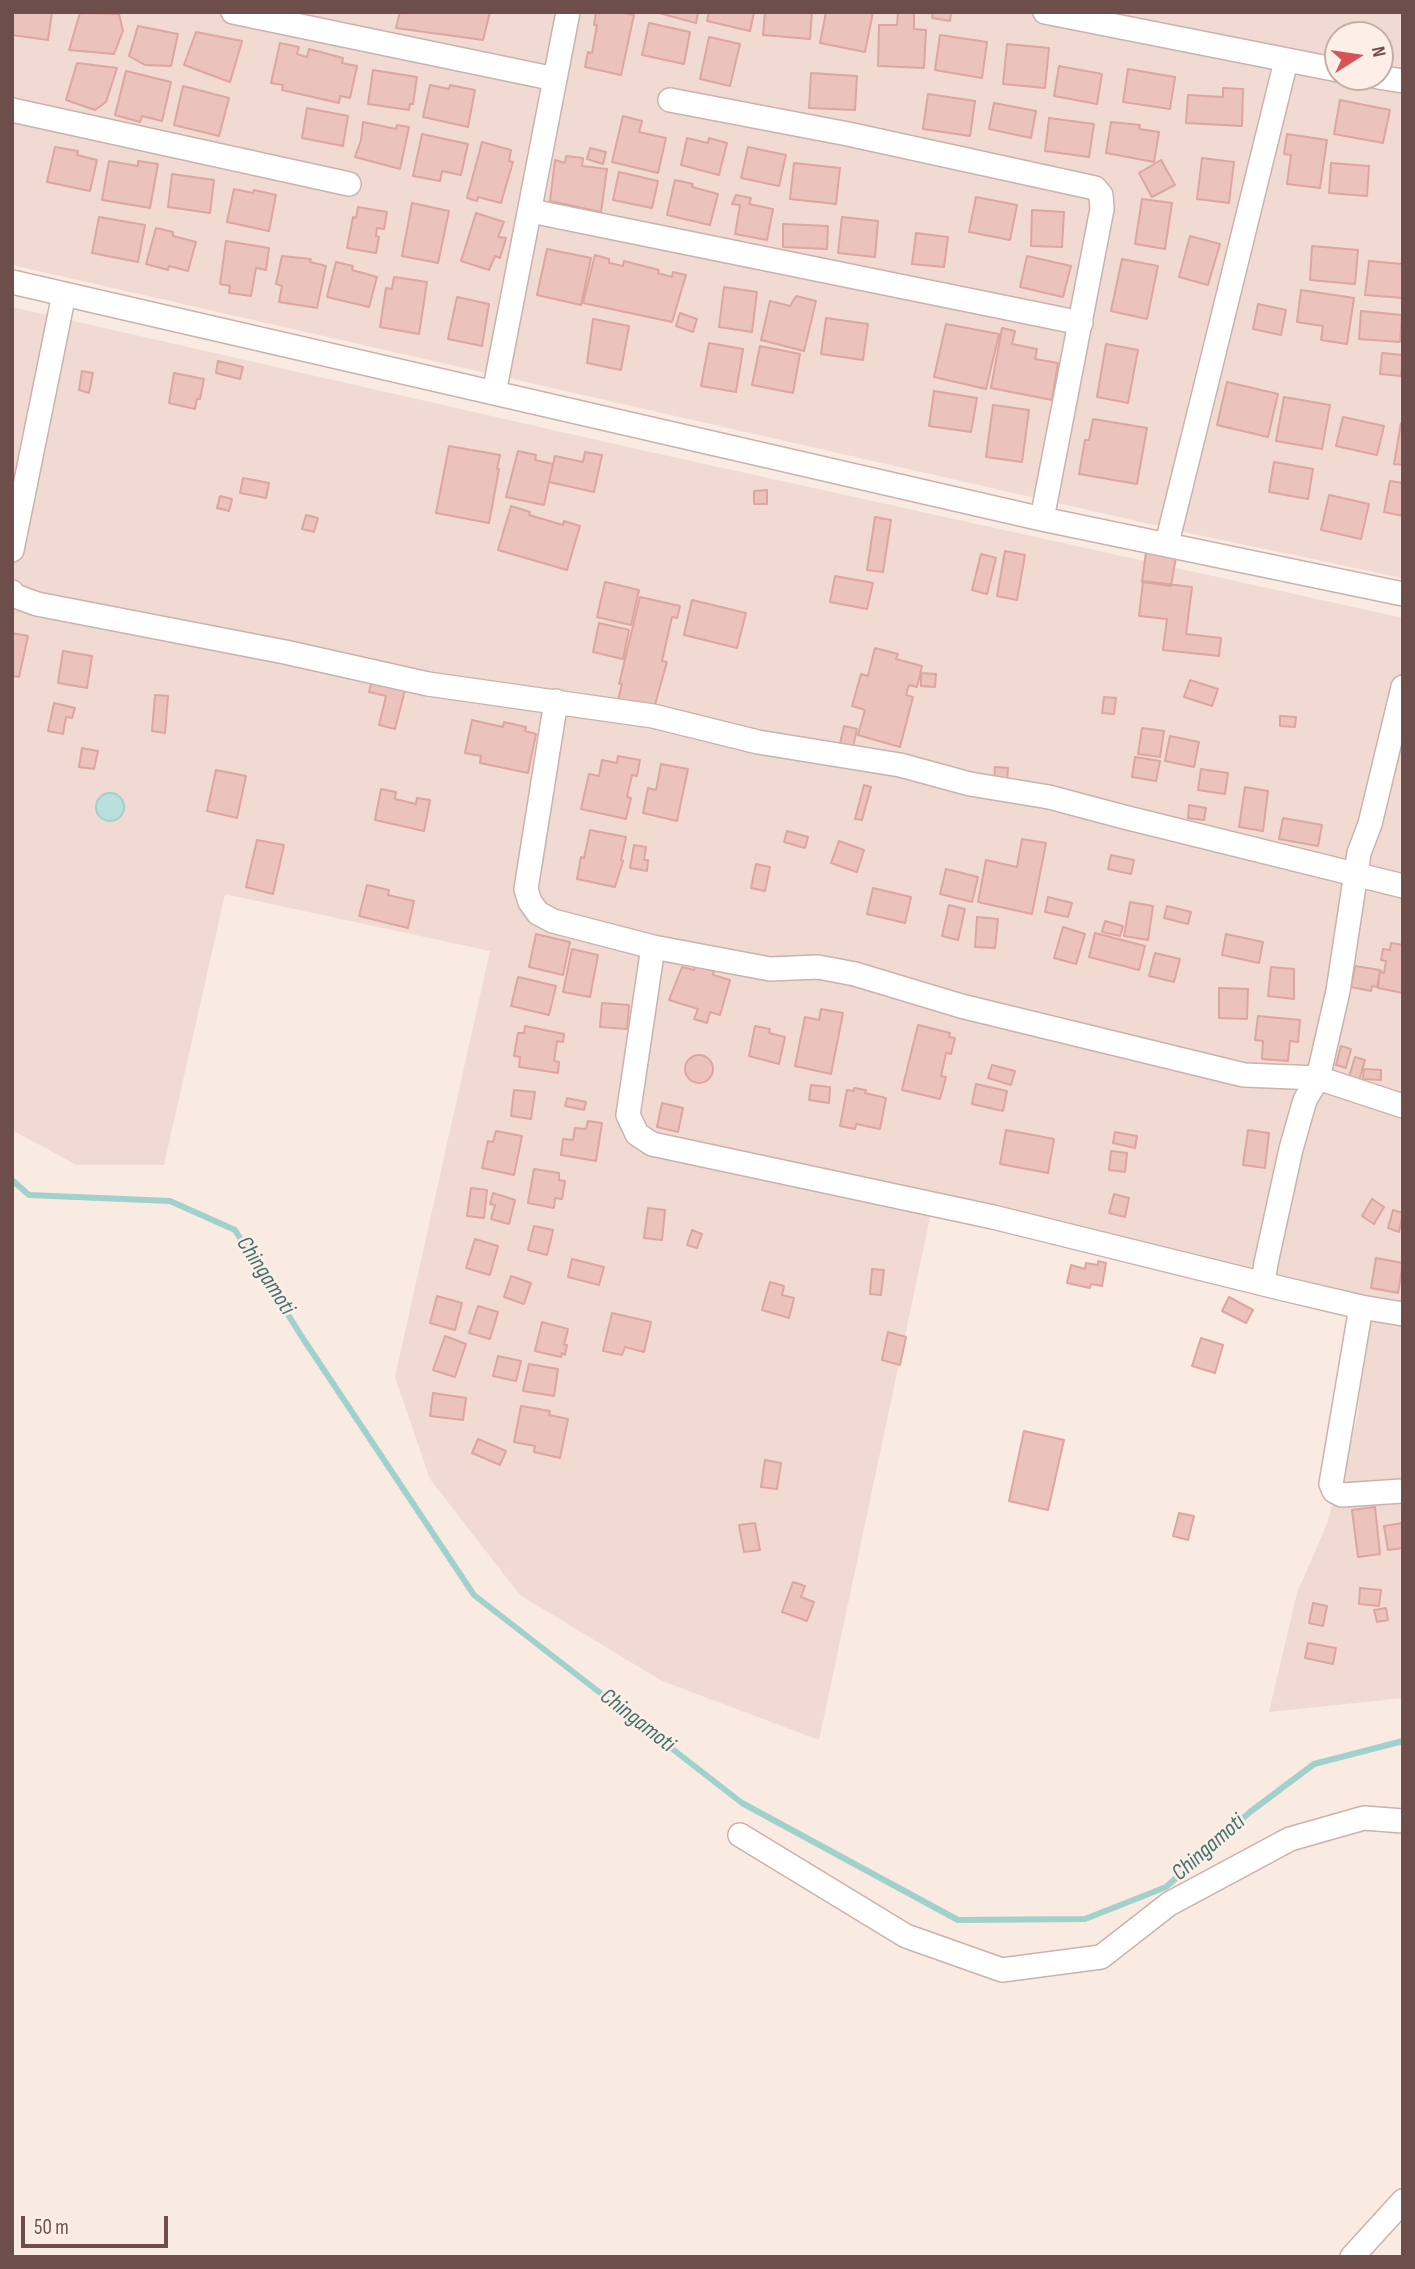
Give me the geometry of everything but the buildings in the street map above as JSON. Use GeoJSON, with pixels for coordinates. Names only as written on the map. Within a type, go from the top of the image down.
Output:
{"type":"FeatureCollection","features":[{"type":"Feature","properties":{"kind":"street"},"geometry":{"type":"LineString","coordinates":[[233,12],[555,79]]}},
{"type":"Feature","properties":{"kind":"street"},"geometry":{"type":"LineString","coordinates":[[494,393],[568,12]]}},
{"type":"Feature","properties":{"kind":"street"},"geometry":{"type":"LineString","coordinates":[[1045,12],[1088,17],[1324,68]]}},
{"type":"Feature","properties":{"kind":"street"},"geometry":{"type":"LineString","coordinates":[[1167,543],[1286,61]]}},
{"type":"Feature","properties":{"kind":"street"},"geometry":{"type":"LineString","coordinates":[[670,100],[834,131],[1095,188],[1101,195],[1102,209],[1041,519]]}},
{"type":"Feature","properties":{"kind":"street"},"geometry":{"type":"LineString","coordinates":[[12,110],[349,184]]}},
{"type":"Feature","properties":{"kind":"street"},"geometry":{"type":"LineString","coordinates":[[531,211],[1081,323]]}},
{"type":"Feature","properties":{"kind":"street"},"geometry":{"type":"LineString","coordinates":[[12,282],[1041,519],[1403,593]]}},
{"type":"Feature","properties":{"kind":"street"},"geometry":{"type":"LineString","coordinates":[[12,550],[64,293]]}},
{"type":"Feature","properties":{"kind":"street"},"geometry":{"type":"LineString","coordinates":[[12,592],[15,596],[37,604],[273,650],[428,684],[653,716],[758,742],[901,765],[970,784],[1049,796],[1403,886]]}},
{"type":"Feature","properties":{"kind":"street"},"geometry":{"type":"LineString","coordinates":[[1264,1283],[1291,1149],[1305,1100],[1318,1078],[1338,991],[1359,853],[1370,824],[1403,687]]}},
{"type":"Feature","properties":{"kind":"street"},"geometry":{"type":"LineString","coordinates":[[556,701],[526,889],[530,902],[538,913],[554,921],[653,947],[771,969],[818,967],[855,974],[961,1006],[1244,1074],[1318,1078],[1403,1106]]}},
{"type":"Feature","properties":{"kind":"street"},"geometry":{"type":"LineString","coordinates":[[653,947],[628,1115],[637,1134],[652,1144],[993,1216],[1361,1307],[1403,1314]]}},
{"type":"Feature","properties":{"kind":"street"},"geometry":{"type":"LineString","coordinates":[[1361,1307],[1331,1484],[1334,1491],[1342,1495],[1402,1491]]}},
{"type":"Feature","properties":{"kind":"street"},"geometry":{"type":"LineString","coordinates":[[740,1835],[906,1936],[1002,1970],[1101,1957],[1168,1904],[1290,1839],[1364,1818],[1403,1821]]}},
{"type":"Feature","properties":{"kind":"street"},"geometry":{"type":"LineString","coordinates":[[1352,2257],[1403,2201]]}},
{"type":"Feature","properties":{"kind":"shaded area"},"geometry":{"type":"Polygon","coordinates":[[[12,12],[1403,12],[1403,578],[1194,534],[12,265],[12,12]]]}},
{"type":"Feature","properties":{"kind":"shaded area"},"geometry":{"type":"Polygon","coordinates":[[[12,307],[632,448],[1403,618],[1403,1698],[1269,1712],[1297,1593],[1327,1524],[1357,1419],[1371,1298],[935,1194],[819,1740],[662,1681],[520,1595],[430,1479],[395,1377],[490,951],[225,894],[164,1165],[77,1165],[12,1130],[12,307]]]}},
{"type":"Feature","properties":{"kind":"water"},"geometry":{"type":"Polygon","coordinates":[[[110,793],[120,797],[124,807],[120,817],[110,821],[100,817],[96,807],[100,797],[110,793]]]}},
{"type":"Feature","properties":{"kind":"waterway","name":"Chingamoti"},"geometry":{"type":"LineString","coordinates":[[12,1180],[29,1195],[170,1201],[235,1230],[302,1337],[474,1595],[742,1803],[958,1920],[1085,1919],[1166,1887],[1250,1812],[1314,1764],[1403,1741]]}}]}
